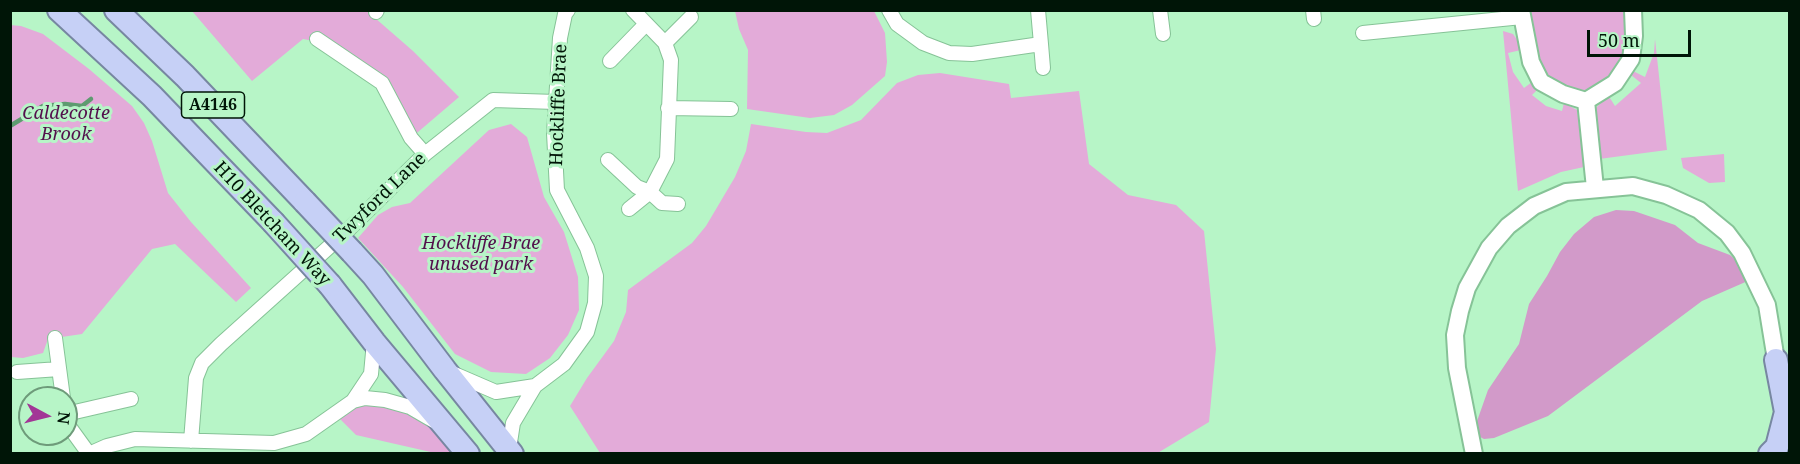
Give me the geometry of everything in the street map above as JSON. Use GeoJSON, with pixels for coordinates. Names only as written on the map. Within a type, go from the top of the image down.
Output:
{"type":"FeatureCollection","features":[{"type":"Feature","properties":{"kind":"highway","name":"H10 Bletcham Way"},"geometry":{"type":"LineString","coordinates":[[59,10],[152,96],[273,222],[330,285],[374,342],[468,453]]}},
{"type":"Feature","properties":{"kind":"highway","name":"A4146"},"geometry":{"type":"LineString","coordinates":[[116,10],[185,76],[373,275],[510,451]]}},
{"type":"Feature","properties":{"kind":"highway"},"geometry":{"type":"LineString","coordinates":[[1770,453],[1777,447],[1788,416],[1776,360]]}},
{"type":"Feature","properties":{"kind":"street"},"geometry":{"type":"LineString","coordinates":[[629,209],[650,192],[667,159],[671,60],[665,44],[633,10]]}},
{"type":"Feature","properties":{"kind":"street"},"geometry":{"type":"LineString","coordinates":[[888,10],[897,24],[923,43],[949,53],[972,54],[1041,44]]}},
{"type":"Feature","properties":{"kind":"street"},"geometry":{"type":"LineString","coordinates":[[1038,10],[1043,68]]}},
{"type":"Feature","properties":{"kind":"street"},"geometry":{"type":"LineString","coordinates":[[1160,10],[1163,34]]}},
{"type":"Feature","properties":{"kind":"street"},"geometry":{"type":"LineString","coordinates":[[1363,33],[1522,14],[1531,62],[1541,82],[1563,94],[1586,101],[1615,83],[1631,59],[1634,36],[1633,10]]}},
{"type":"Feature","properties":{"kind":"street","name":"Hockliffe Brae"},"geometry":{"type":"LineString","coordinates":[[510,451],[513,423],[535,386],[564,364],[587,332],[595,303],[596,276],[587,248],[557,190],[554,133],[563,12]]}},
{"type":"Feature","properties":{"kind":"street"},"geometry":{"type":"LineString","coordinates":[[665,44],[691,17]]}},
{"type":"Feature","properties":{"kind":"street"},"geometry":{"type":"LineString","coordinates":[[610,62],[645,25]]}},
{"type":"Feature","properties":{"kind":"street"},"geometry":{"type":"LineString","coordinates":[[317,39],[382,83],[411,138],[425,154]]}},
{"type":"Feature","properties":{"kind":"street","name":"Twyford Lane"},"geometry":{"type":"LineString","coordinates":[[191,441],[196,378],[202,363],[349,229],[425,154],[493,100],[556,102]]}},
{"type":"Feature","properties":{"kind":"street"},"geometry":{"type":"LineString","coordinates":[[1586,101],[1595,188]]}},
{"type":"Feature","properties":{"kind":"street"},"geometry":{"type":"LineString","coordinates":[[668,108],[731,109]]}},
{"type":"Feature","properties":{"kind":"street"},"geometry":{"type":"LineString","coordinates":[[608,160],[637,187],[650,192],[662,202],[678,204]]}},
{"type":"Feature","properties":{"kind":"street"},"geometry":{"type":"LineString","coordinates":[[1474,453],[1457,368],[1455,335],[1467,288],[1489,248],[1508,226],[1534,206],[1566,192],[1633,186],[1666,195],[1699,210],[1726,233],[1742,253],[1767,305],[1776,360]]}},
{"type":"Feature","properties":{"kind":"street"},"geometry":{"type":"LineString","coordinates":[[56,338],[61,386]]}},
{"type":"Feature","properties":{"kind":"street"},"geometry":{"type":"LineString","coordinates":[[78,438],[89,453],[107,446],[135,440],[274,443],[306,434],[352,401],[371,374],[374,342]]}},
{"type":"Feature","properties":{"kind":"street"},"geometry":{"type":"LineString","coordinates":[[17,372],[59,369]]}},
{"type":"Feature","properties":{"kind":"street","name":"Hockliffe Brae"},"geometry":{"type":"LineString","coordinates":[[445,370],[496,392],[535,386]]}},
{"type":"Feature","properties":{"kind":"street"},"geometry":{"type":"LineString","coordinates":[[352,401],[365,398],[385,400],[410,407],[449,430]]}},
{"type":"Feature","properties":{"kind":"street"},"geometry":{"type":"LineString","coordinates":[[78,411],[131,399]]}},
{"type":"Feature","properties":{"kind":"green space"},"geometry":{"type":"Polygon","coordinates":[[[192,11],[367,11],[413,51],[459,97],[411,138],[382,83],[314,41],[303,39],[252,81],[192,11]]]}},
{"type":"Feature","properties":{"kind":"green space"},"geometry":{"type":"Polygon","coordinates":[[[735,11],[874,11],[885,33],[887,62],[885,76],[852,105],[834,115],[810,118],[747,109],[748,50],[739,29],[735,11]]]}},
{"type":"Feature","properties":{"kind":"green space"},"geometry":{"type":"Polygon","coordinates":[[[1528,11],[1624,11],[1623,57],[1611,77],[1591,89],[1578,91],[1551,82],[1540,68],[1528,11]]]}},
{"type":"Feature","properties":{"kind":"green space","name":"Caldecotte Brook"},"geometry":{"type":"Polygon","coordinates":[[[10,25],[21,26],[43,34],[132,106],[144,123],[152,141],[168,193],[251,288],[236,302],[175,244],[152,249],[82,334],[48,339],[43,353],[23,358],[11,357],[10,25]]]}},
{"type":"Feature","properties":{"kind":"green space"},"geometry":{"type":"Polygon","coordinates":[[[1503,31],[1513,34],[1518,41],[1521,50],[1508,53],[1513,72],[1524,88],[1532,82],[1538,89],[1532,95],[1546,106],[1562,111],[1564,103],[1577,110],[1584,167],[1561,172],[1518,191],[1503,31]]]}},
{"type":"Feature","properties":{"kind":"green space"},"geometry":{"type":"Polygon","coordinates":[[[1655,39],[1667,150],[1599,159],[1593,118],[1596,108],[1608,95],[1615,106],[1641,83],[1631,75],[1633,71],[1645,77],[1654,53],[1655,39]]]}},
{"type":"Feature","properties":{"kind":"green space"},"geometry":{"type":"Polygon","coordinates":[[[940,73],[1009,84],[1011,98],[1079,91],[1089,164],[1128,195],[1176,205],[1204,231],[1216,349],[1209,422],[1156,454],[600,453],[570,406],[614,341],[626,312],[628,290],[692,243],[706,226],[735,177],[746,151],[751,124],[827,133],[861,120],[897,83],[918,75],[940,73]]]}},
{"type":"Feature","properties":{"kind":"green space","name":"Hockliffe Brae unused park"},"geometry":{"type":"Polygon","coordinates":[[[511,124],[527,137],[544,197],[564,232],[578,277],[579,310],[568,335],[550,358],[526,374],[491,372],[455,354],[403,287],[358,238],[378,215],[392,207],[410,203],[489,130],[511,124]]]}},
{"type":"Feature","properties":{"kind":"green space"},"geometry":{"type":"Polygon","coordinates":[[[1724,154],[1725,182],[1709,183],[1683,168],[1681,158],[1724,154]]]}},
{"type":"Feature","properties":{"kind":"green space"},"geometry":{"type":"Polygon","coordinates":[[[383,403],[425,418],[462,453],[435,453],[356,435],[338,417],[350,408],[383,403]]]}},
{"type":"Feature","properties":{"kind":"shaded area"},"geometry":{"type":"Polygon","coordinates":[[[1616,210],[1634,211],[1675,225],[1698,243],[1730,255],[1750,280],[1702,301],[1548,416],[1494,438],[1480,437],[1476,424],[1488,390],[1519,344],[1529,304],[1560,252],[1574,234],[1594,217],[1616,210]]]}},
{"type":"Feature","properties":{"kind":"waterway"},"geometry":{"type":"LineString","coordinates":[[10,126],[43,106],[65,104],[82,106],[91,99]]}}]}
